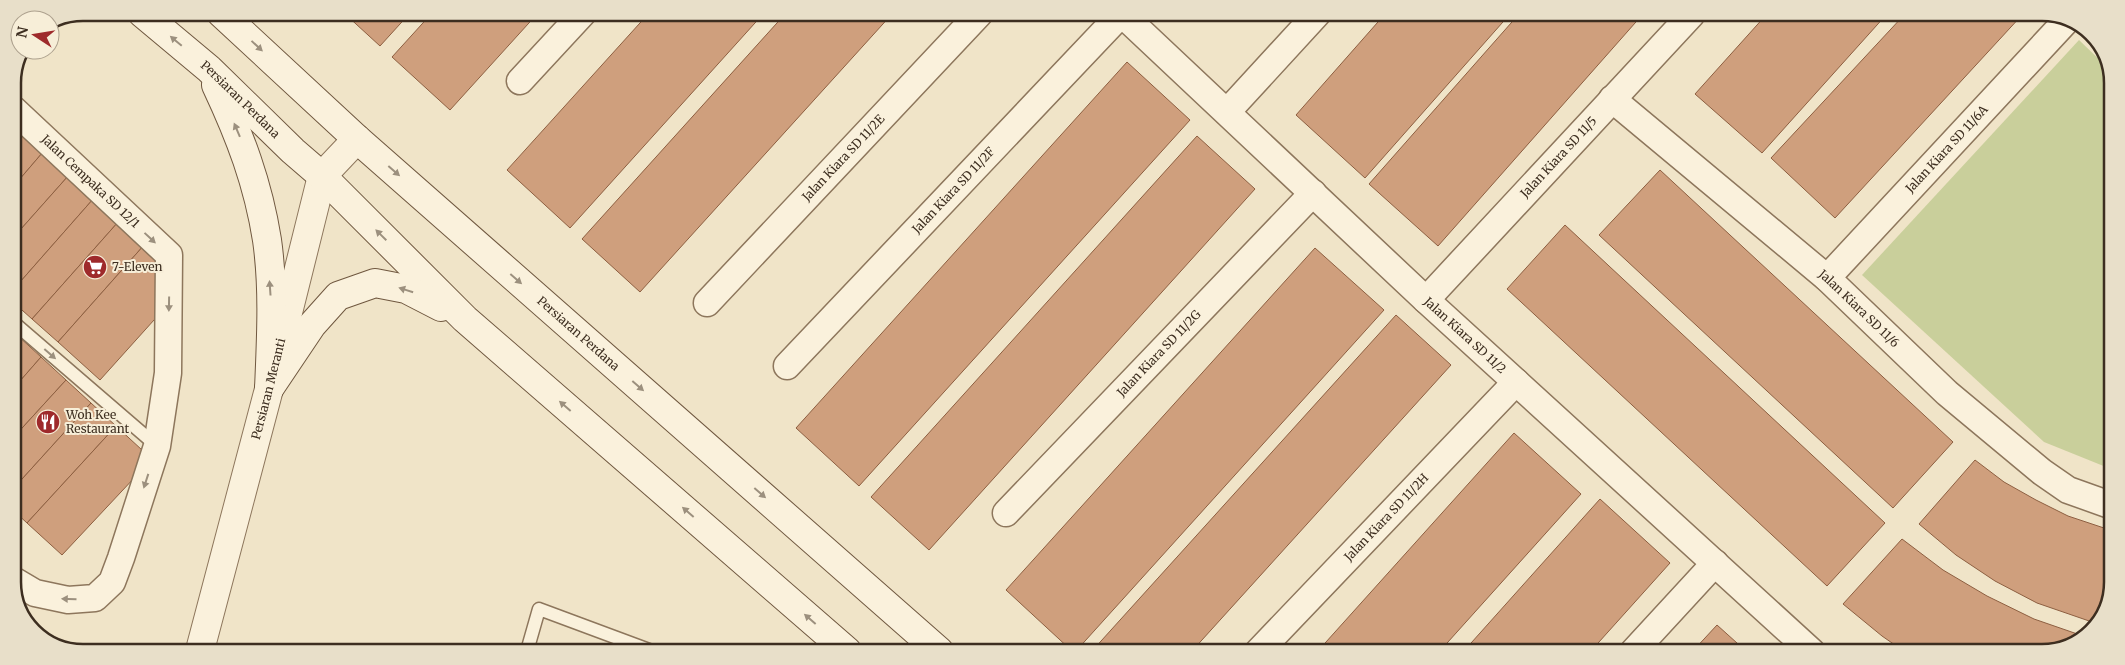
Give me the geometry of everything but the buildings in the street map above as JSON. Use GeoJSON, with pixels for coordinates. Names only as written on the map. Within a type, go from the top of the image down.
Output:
{"type":"FeatureCollection","features":[{"type":"Feature","properties":{"kind":"main road","name":"Persiaran Perdana"},"geometry":{"type":"LineString","coordinates":[[151,21],[209,70],[293,151],[322,176],[465,319],[839,644]]}},
{"type":"Feature","properties":{"kind":"main road","name":"Persiaran Perdana"},"geometry":{"type":"LineString","coordinates":[[230,21],[357,139],[931,644]]}},
{"type":"Feature","properties":{"kind":"main road"},"geometry":{"type":"LineString","coordinates":[[209,70],[240,134],[256,186],[267,241],[272,308],[269,389]]}},
{"type":"Feature","properties":{"kind":"main road","name":"Persiaran Meranti"},"geometry":{"type":"LineString","coordinates":[[202,644],[269,389],[322,176],[357,139]]}},
{"type":"Feature","properties":{"kind":"main road"},"geometry":{"type":"LineString","coordinates":[[269,389],[312,325],[338,296],[375,283],[406,289],[465,319]]}},
{"type":"Feature","properties":{"kind":"street"},"geometry":{"type":"LineString","coordinates":[[520,81],[576,21]]}},
{"type":"Feature","properties":{"kind":"street","name":"Jalan Kiara SD 11/2E"},"geometry":{"type":"LineString","coordinates":[[708,303],[973,21]]}},
{"type":"Feature","properties":{"kind":"street","name":"Jalan Kiara SD 11/2F"},"geometry":{"type":"LineString","coordinates":[[787,366],[1115,21]]}},
{"type":"Feature","properties":{"kind":"street","name":"Jalan Kiara SD 11/2"},"geometry":{"type":"LineString","coordinates":[[1129,21],[1426,300],[1803,644]]}},
{"type":"Feature","properties":{"kind":"street"},"geometry":{"type":"LineString","coordinates":[[1226,112],[1310,21]]}},
{"type":"Feature","properties":{"kind":"street","name":"Jalan Kiara SD 11/5"},"geometry":{"type":"LineString","coordinates":[[1426,300],[1685,21]]}},
{"type":"Feature","properties":{"kind":"street","name":"Jalan Kiara SD 11/6A"},"geometry":{"type":"LineString","coordinates":[[1827,278],[2062,25]]}},
{"type":"Feature","properties":{"kind":"street","name":"Jalan Kiara SD 11/6"},"geometry":{"type":"LineString","coordinates":[[1612,100],[1827,278],[1948,394],[2042,472],[2068,490],[2104,503]]}},
{"type":"Feature","properties":{"kind":"street","name":"Jalan Cempaka SD 12/1"},"geometry":{"type":"LineString","coordinates":[[21,117],[169,255],[168,373],[157,446]]}},
{"type":"Feature","properties":{"kind":"street","name":"Jalan Kiara SD 11/2G"},"geometry":{"type":"LineString","coordinates":[[1006,513],[1313,193]]}},
{"type":"Feature","properties":{"kind":"street","name":"Jalan Kiara SD 11/2H"},"geometry":{"type":"LineString","coordinates":[[1266,644],[1516,382]]}},
{"type":"Feature","properties":{"kind":"street"},"geometry":{"type":"LineString","coordinates":[[21,585],[35,593],[68,600],[95,598],[112,582],[157,446]]}},
{"type":"Feature","properties":{"kind":"street"},"geometry":{"type":"LineString","coordinates":[[1640,644],[1715,564]]}},
{"type":"Feature","properties":{"kind":"lane"},"geometry":{"type":"LineString","coordinates":[[21,329],[157,446]]}},
{"type":"Feature","properties":{"kind":"lane"},"geometry":{"type":"LineString","coordinates":[[529,644],[539,609],[633,644]]}},
{"type":"Feature","properties":{"kind":"green space"},"geometry":{"type":"Polygon","coordinates":[[[2079,40],[2098,59],[2104,79],[2104,466],[2044,442],[1862,275],[2079,40]]]}},
{"type":"Feature","properties":{"kind":"place","name":"7-Eleven"},"geometry":{"type":"Point","coordinates":[95,267]}},
{"type":"Feature","properties":{"kind":"place","name":"Woh Kee Restaurant"},"geometry":{"type":"Point","coordinates":[48,422]}}]}
